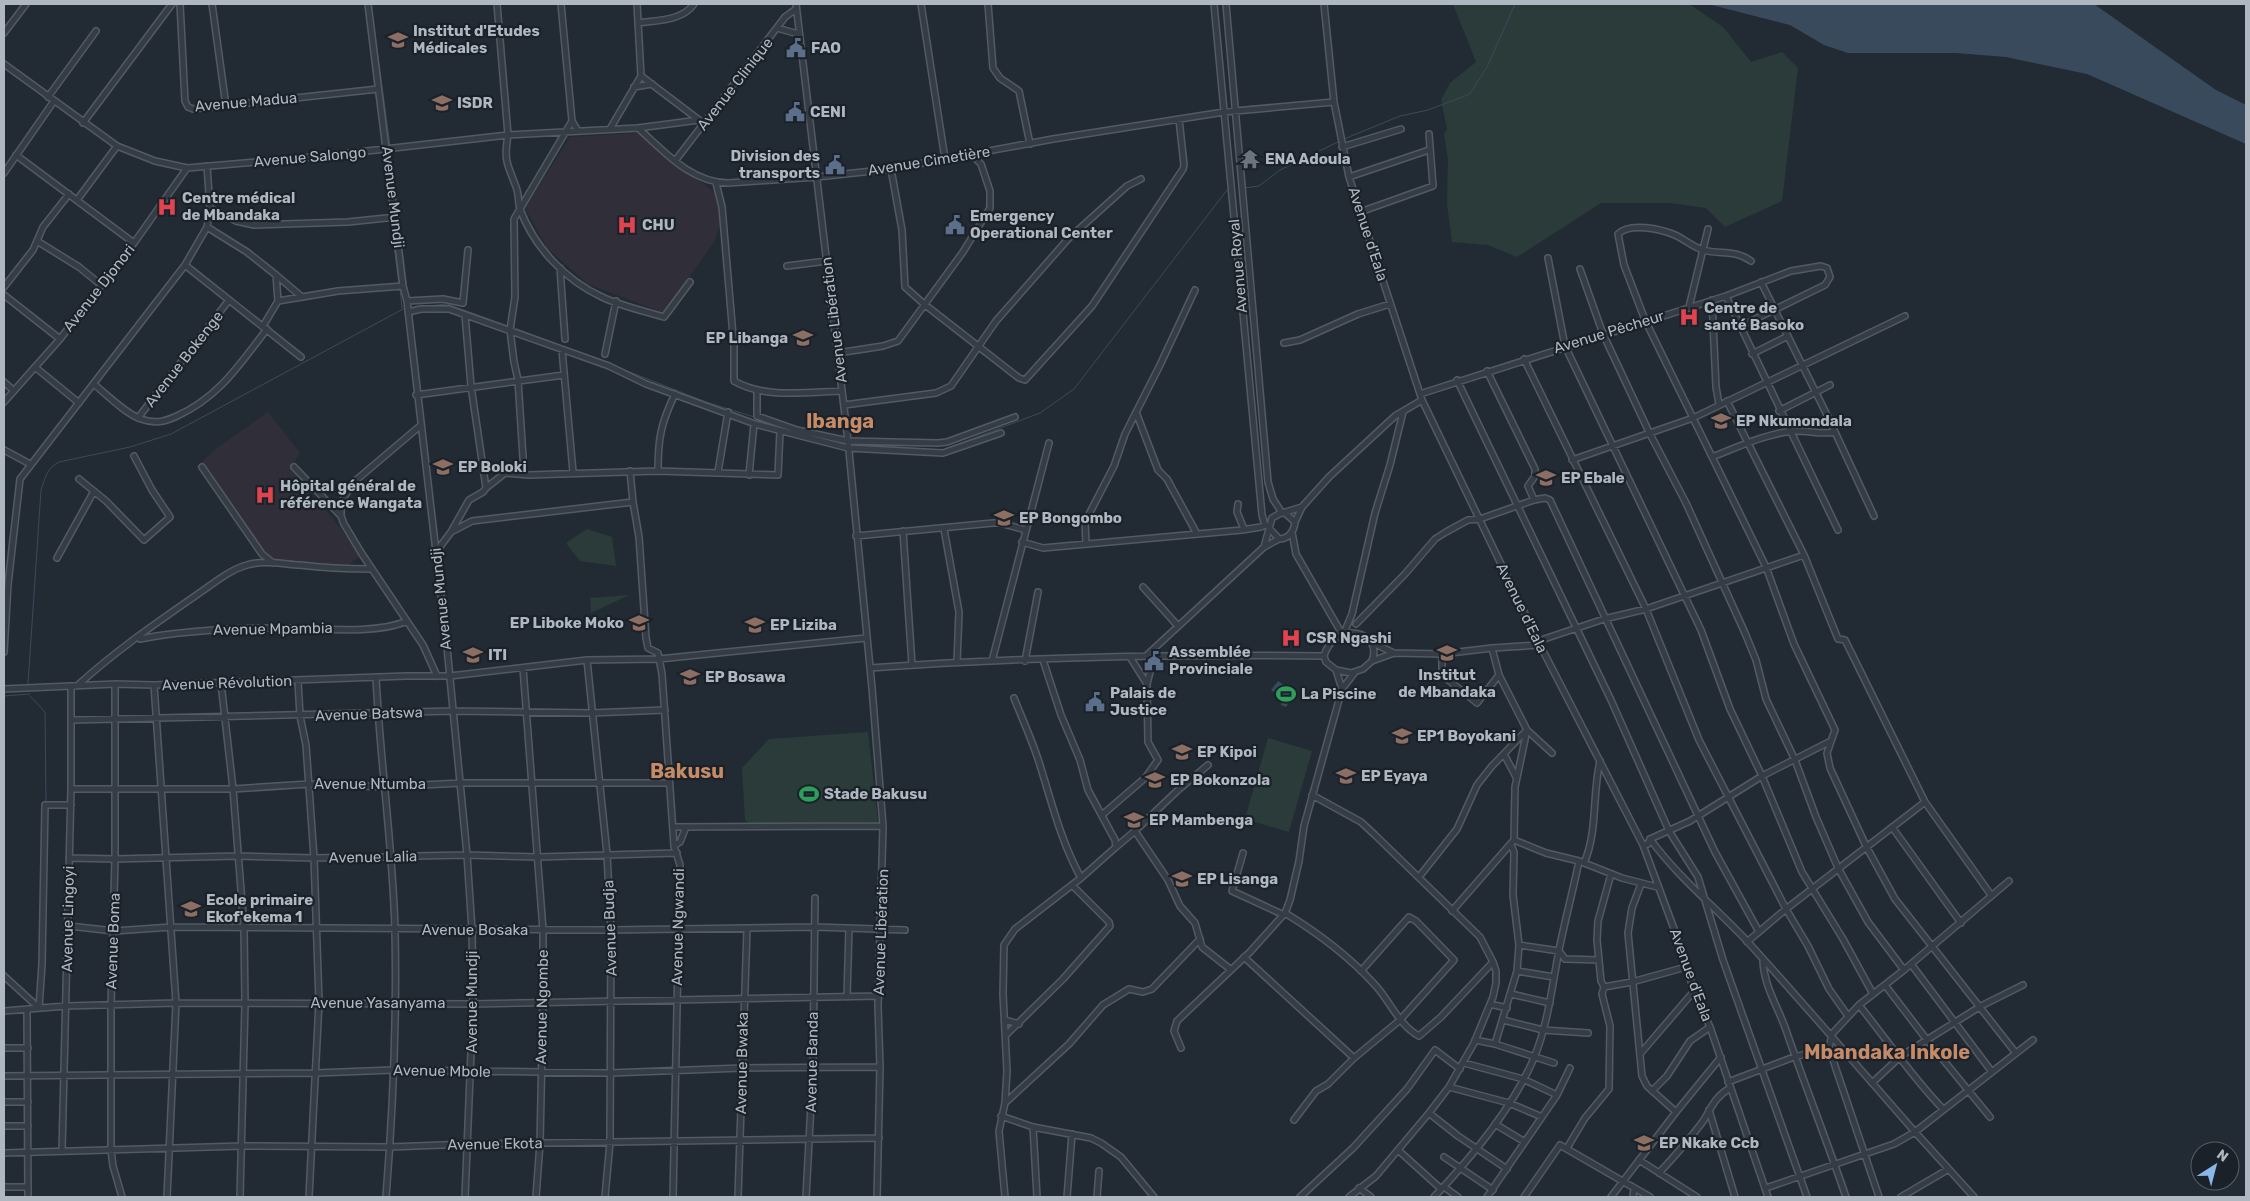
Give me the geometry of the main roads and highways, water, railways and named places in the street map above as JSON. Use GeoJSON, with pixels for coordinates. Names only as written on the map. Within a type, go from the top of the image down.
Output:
{"type":"FeatureCollection","features":[{"type":"Feature","properties":{"kind":"water"},"geometry":{"type":"Polygon","coordinates":[[[1708,4],[2094,4],[2216,90],[2246,105],[2246,144],[2087,74],[2006,57],[1956,53],[1848,53],[1824,45],[1790,25],[1708,4]]]}},
{"type":"Feature","properties":{"kind":"water","name":"La Piscine"},"geometry":{"type":"Polygon","coordinates":[[[1278,681],[1295,693],[1286,707],[1281,705],[1282,698],[1271,690],[1278,681]]]}},
{"type":"Feature","properties":{"kind":"waterway"},"geometry":{"type":"LineString","coordinates":[[365,4],[375,87]]}},
{"type":"Feature","properties":{"kind":"waterway"},"geometry":{"type":"LineString","coordinates":[[371,4],[390,146]]}},
{"type":"Feature","properties":{"kind":"waterway"},"geometry":{"type":"LineString","coordinates":[[1344,139],[1400,116],[1428,110],[1470,94],[1488,65],[1515,4]]}},
{"type":"Feature","properties":{"kind":"waterway"},"geometry":{"type":"LineString","coordinates":[[375,91],[381,129]]}},
{"type":"Feature","properties":{"kind":"waterway"},"geometry":{"type":"LineString","coordinates":[[1244,188],[1259,186],[1280,170],[1340,141]]}},
{"type":"Feature","properties":{"kind":"waterway"},"geometry":{"type":"LineString","coordinates":[[390,150],[408,297]]}},
{"type":"Feature","properties":{"kind":"waterway"},"geometry":{"type":"LineString","coordinates":[[385,158],[391,216]]}},
{"type":"Feature","properties":{"kind":"waterway"},"geometry":{"type":"LineString","coordinates":[[849,444],[942,450],[1040,413],[1074,389],[1227,190],[1230,190]]}},
{"type":"Feature","properties":{"kind":"waterway"},"geometry":{"type":"LineString","coordinates":[[391,220],[399,285]]}},
{"type":"Feature","properties":{"kind":"waterway"},"geometry":{"type":"LineString","coordinates":[[400,289],[402,308]]}},
{"type":"Feature","properties":{"kind":"waterway"},"geometry":{"type":"LineString","coordinates":[[409,308],[447,304],[508,326]]}},
{"type":"Feature","properties":{"kind":"waterway"},"geometry":{"type":"LineString","coordinates":[[28,684],[41,490],[52,467],[59,462],[130,447],[171,434],[405,308]]}},
{"type":"Feature","properties":{"kind":"waterway"},"geometry":{"type":"LineString","coordinates":[[512,327],[581,353]]}},
{"type":"Feature","properties":{"kind":"waterway"},"geometry":{"type":"LineString","coordinates":[[617,367],[706,402],[754,417]]}},
{"type":"Feature","properties":{"kind":"waterway"},"geometry":{"type":"LineString","coordinates":[[820,438],[845,444]]}},
{"type":"Feature","properties":{"kind":"waterway"},"geometry":{"type":"LineString","coordinates":[[4,696],[30,694]]}},
{"type":"Feature","properties":{"kind":"waterway"},"geometry":{"type":"LineString","coordinates":[[30,696],[45,712],[46,801]]}},
{"type":"Feature","properties":{"kind":"place","name":"Institut d'Etudes Médicales"},"geometry":{"type":"Point","coordinates":[398,40]}},
{"type":"Feature","properties":{"kind":"place","name":"FAO"},"geometry":{"type":"Point","coordinates":[796,48]}},
{"type":"Feature","properties":{"kind":"place","name":"ISDR"},"geometry":{"type":"Point","coordinates":[442,103]}},
{"type":"Feature","properties":{"kind":"place","name":"CENI"},"geometry":{"type":"Point","coordinates":[795,112]}},
{"type":"Feature","properties":{"kind":"place","name":"ENA Adoula"},"geometry":{"type":"Point","coordinates":[1250,159]}},
{"type":"Feature","properties":{"kind":"place","name":"Division des transports"},"geometry":{"type":"Point","coordinates":[835,165]}},
{"type":"Feature","properties":{"kind":"place","name":"Centre médical de Mbandaka"},"geometry":{"type":"Point","coordinates":[167,207]}},
{"type":"Feature","properties":{"kind":"place","name":"CHU"},"geometry":{"type":"Point","coordinates":[627,225]}},
{"type":"Feature","properties":{"kind":"place","name":"Emergency Operational Center"},"geometry":{"type":"Point","coordinates":[955,225]}},
{"type":"Feature","properties":{"kind":"place","name":"Centre de santé Basoko"},"geometry":{"type":"Point","coordinates":[1689,317]}},
{"type":"Feature","properties":{"kind":"place","name":"EP Libanga"},"geometry":{"type":"Point","coordinates":[803,338]}},
{"type":"Feature","properties":{"kind":"place","name":"EP Nkumondala"},"geometry":{"type":"Point","coordinates":[1721,421]}},
{"type":"Feature","properties":{"kind":"place","name":"EP Boloki"},"geometry":{"type":"Point","coordinates":[443,467]}},
{"type":"Feature","properties":{"kind":"place","name":"EP Ebale"},"geometry":{"type":"Point","coordinates":[1546,478]}},
{"type":"Feature","properties":{"kind":"place","name":"Hôpital général de référence Wangata"},"geometry":{"type":"Point","coordinates":[265,495]}},
{"type":"Feature","properties":{"kind":"place","name":"EP Bongombo"},"geometry":{"type":"Point","coordinates":[1004,518]}},
{"type":"Feature","properties":{"kind":"place","name":"EP Liboke Moko"},"geometry":{"type":"Point","coordinates":[639,623]}},
{"type":"Feature","properties":{"kind":"place","name":"EP Liziba"},"geometry":{"type":"Point","coordinates":[755,625]}},
{"type":"Feature","properties":{"kind":"place","name":"CSR Ngashi"},"geometry":{"type":"Point","coordinates":[1291,638]}},
{"type":"Feature","properties":{"kind":"place","name":"Institut de Mbandaka"},"geometry":{"type":"Point","coordinates":[1447,653]}},
{"type":"Feature","properties":{"kind":"place","name":"ITI"},"geometry":{"type":"Point","coordinates":[473,655]}},
{"type":"Feature","properties":{"kind":"place","name":"Assemblée Provinciale"},"geometry":{"type":"Point","coordinates":[1154,661]}},
{"type":"Feature","properties":{"kind":"place","name":"EP Bosawa"},"geometry":{"type":"Point","coordinates":[690,677]}},
{"type":"Feature","properties":{"kind":"place","name":"La Piscine"},"geometry":{"type":"Point","coordinates":[1286,694]}},
{"type":"Feature","properties":{"kind":"place","name":"Palais de Justice"},"geometry":{"type":"Point","coordinates":[1095,702]}},
{"type":"Feature","properties":{"kind":"place","name":"EP1 Boyokani"},"geometry":{"type":"Point","coordinates":[1402,736]}},
{"type":"Feature","properties":{"kind":"place","name":"EP Kipoi"},"geometry":{"type":"Point","coordinates":[1182,752]}},
{"type":"Feature","properties":{"kind":"place","name":"EP Eyaya"},"geometry":{"type":"Point","coordinates":[1346,776]}},
{"type":"Feature","properties":{"kind":"place","name":"EP Bokonzola"},"geometry":{"type":"Point","coordinates":[1155,780]}},
{"type":"Feature","properties":{"kind":"place","name":"Stade Bakusu"},"geometry":{"type":"Point","coordinates":[809,794]}},
{"type":"Feature","properties":{"kind":"place","name":"EP Mambenga"},"geometry":{"type":"Point","coordinates":[1134,820]}},
{"type":"Feature","properties":{"kind":"place","name":"EP Lisanga"},"geometry":{"type":"Point","coordinates":[1182,879]}},
{"type":"Feature","properties":{"kind":"place","name":"Ecole primaire Ekof'ekema 1"},"geometry":{"type":"Point","coordinates":[191,909]}},
{"type":"Feature","properties":{"kind":"place","name":"EP Nkake Ccb"},"geometry":{"type":"Point","coordinates":[1644,1143]}},
{"type":"Feature","properties":{"kind":"district","name":"Ibanga"},"geometry":{"type":"Point","coordinates":[840,421]}},
{"type":"Feature","properties":{"kind":"district","name":"Bakusu"},"geometry":{"type":"Point","coordinates":[687,771]}},
{"type":"Feature","properties":{"kind":"district","name":"Mbandaka Inkole"},"geometry":{"type":"Point","coordinates":[1887,1052]}}]}
